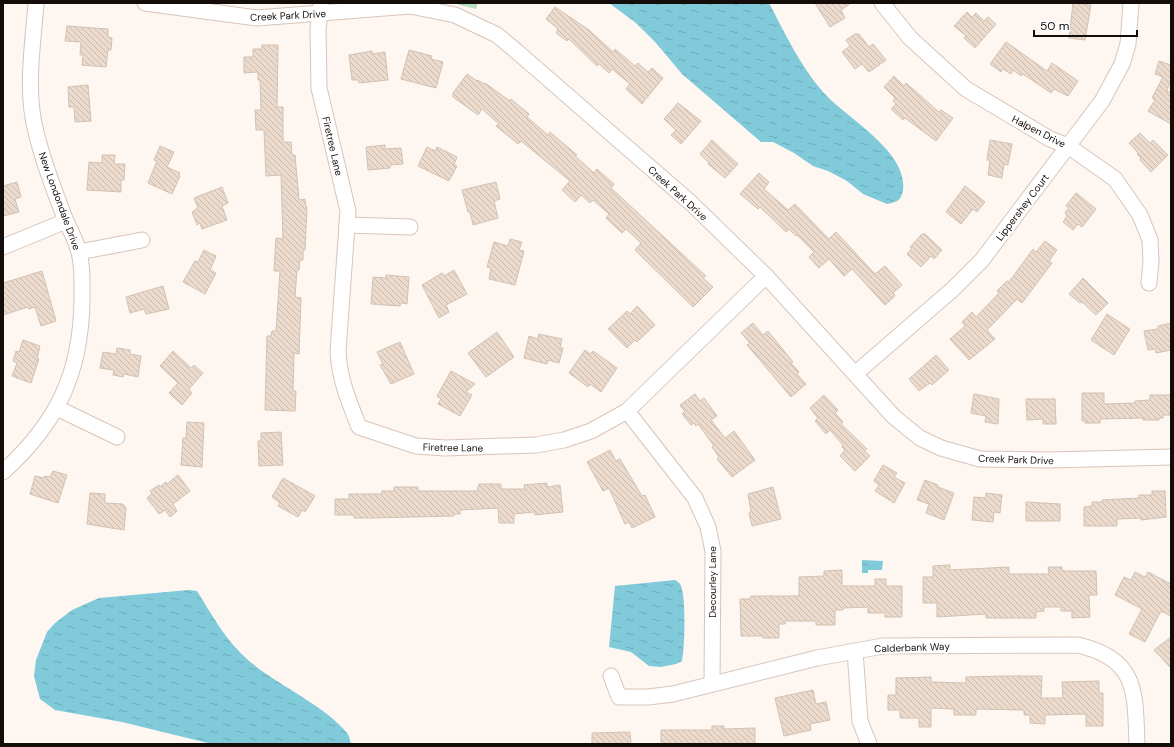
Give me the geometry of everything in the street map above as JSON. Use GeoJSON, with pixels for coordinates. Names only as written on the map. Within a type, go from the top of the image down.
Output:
{"type":"FeatureCollection","features":[{"type":"Feature","properties":{"kind":"street","name":"New Londondale Drive"},"geometry":{"type":"LineString","coordinates":[[3,472],[27,451],[57,408],[73,368],[82,325],[82,281],[79,252],[39,144],[33,115],[30,83],[36,3]]}},
{"type":"Feature","properties":{"kind":"street","name":"Creek Park Drive"},"geometry":{"type":"LineString","coordinates":[[145,3],[257,18],[320,8],[410,6],[455,15],[497,35],[691,203],[766,276],[894,417],[920,438],[960,455],[993,460],[1171,457]]}},
{"type":"Feature","properties":{"kind":"street","name":"Halpen Drive"},"geometry":{"type":"LineString","coordinates":[[882,3],[910,38],[966,89],[1044,135],[1068,146],[1115,179],[1140,215],[1150,240],[1151,262],[1149,283]]}},
{"type":"Feature","properties":{"kind":"street","name":"Lippershey Court"},"geometry":{"type":"LineString","coordinates":[[856,374],[953,289],[982,260],[1102,101],[1122,64],[1128,44],[1132,18],[1131,3]]}},
{"type":"Feature","properties":{"kind":"street","name":"Firetree Lane"},"geometry":{"type":"LineString","coordinates":[[320,8],[318,52],[319,88],[346,202],[347,225],[338,363],[343,388],[359,427],[416,446],[445,448],[536,445],[564,440],[591,431],[627,411],[766,276]]}},
{"type":"Feature","properties":{"kind":"street"},"geometry":{"type":"LineString","coordinates":[[3,247],[66,220]]}},
{"type":"Feature","properties":{"kind":"street"},"geometry":{"type":"LineString","coordinates":[[347,225],[410,227]]}},
{"type":"Feature","properties":{"kind":"street"},"geometry":{"type":"LineString","coordinates":[[79,252],[142,240]]}},
{"type":"Feature","properties":{"kind":"street"},"geometry":{"type":"LineString","coordinates":[[57,408],[117,437]]}},
{"type":"Feature","properties":{"kind":"street","name":"Decourley Lane"},"geometry":{"type":"LineString","coordinates":[[627,411],[688,489],[703,511],[708,526],[712,551],[712,684]]}},
{"type":"Feature","properties":{"kind":"street","name":"Calderbank Way"},"geometry":{"type":"LineString","coordinates":[[611,676],[619,697],[648,697],[672,694],[855,651],[890,646],[1078,645],[1095,649],[1108,655],[1126,673],[1135,697],[1137,744]]}},
{"type":"Feature","properties":{"kind":"street"},"geometry":{"type":"LineString","coordinates":[[855,651],[860,721],[869,744]]}},
{"type":"Feature","properties":{"kind":"green space"},"geometry":{"type":"Polygon","coordinates":[[[453,3],[478,3],[476,9],[453,3]]]}},
{"type":"Feature","properties":{"kind":"water"},"geometry":{"type":"Polygon","coordinates":[[[609,3],[769,3],[793,49],[815,82],[833,102],[874,136],[896,162],[902,176],[903,190],[900,199],[896,202],[887,204],[863,194],[847,181],[828,171],[813,166],[794,153],[773,142],[761,142],[682,74],[656,43],[636,23],[609,3]]]}},
{"type":"Feature","properties":{"kind":"water"},"geometry":{"type":"Polygon","coordinates":[[[862,560],[883,561],[882,570],[868,570],[868,573],[862,573],[862,560]]]}},
{"type":"Feature","properties":{"kind":"water"},"geometry":{"type":"Polygon","coordinates":[[[675,580],[681,585],[684,601],[682,661],[676,664],[661,667],[649,666],[631,652],[609,647],[615,586],[675,580]]]}},
{"type":"Feature","properties":{"kind":"water"},"geometry":{"type":"Polygon","coordinates":[[[189,590],[197,591],[220,627],[240,653],[259,669],[325,713],[347,733],[351,744],[212,744],[122,722],[55,710],[40,699],[34,676],[36,660],[47,632],[55,623],[72,610],[99,598],[189,590]]]}},
{"type":"Feature","properties":{"kind":"building"},"geometry":{"type":"Polygon","coordinates":[[[815,3],[851,3],[841,10],[845,18],[830,27],[815,3]]]}},
{"type":"Feature","properties":{"kind":"building"},"geometry":{"type":"Polygon","coordinates":[[[1073,3],[1091,5],[1085,40],[1069,38],[1073,3]]]}},
{"type":"Feature","properties":{"kind":"building"},"geometry":{"type":"Polygon","coordinates":[[[555,7],[589,30],[613,52],[615,49],[635,66],[638,63],[648,72],[652,68],[663,78],[642,104],[626,89],[630,84],[612,69],[609,73],[599,64],[597,66],[569,39],[567,41],[556,33],[558,30],[556,27],[546,19],[555,7]]]}},
{"type":"Feature","properties":{"kind":"building"},"geometry":{"type":"Polygon","coordinates":[[[967,12],[972,17],[976,13],[984,21],[988,17],[996,24],[975,48],[964,38],[966,36],[954,26],[967,12]]]}},
{"type":"Feature","properties":{"kind":"building"},"geometry":{"type":"Polygon","coordinates":[[[67,26],[108,29],[108,37],[112,38],[111,50],[108,50],[106,67],[82,65],[83,55],[80,55],[81,42],[65,41],[67,26]]]}},
{"type":"Feature","properties":{"kind":"building"},"geometry":{"type":"Polygon","coordinates":[[[855,34],[859,34],[869,47],[873,44],[886,60],[869,72],[862,64],[855,69],[842,52],[850,46],[846,40],[855,34]]]}},
{"type":"Feature","properties":{"kind":"building"},"geometry":{"type":"Polygon","coordinates":[[[1006,42],[1047,71],[1052,63],[1078,81],[1068,96],[1054,89],[1051,93],[1023,74],[1021,76],[1013,70],[1011,74],[1003,69],[1001,72],[990,64],[1006,42]]]}},
{"type":"Feature","properties":{"kind":"building"},"geometry":{"type":"Polygon","coordinates":[[[262,45],[278,45],[277,107],[283,107],[283,142],[291,142],[292,155],[295,155],[299,200],[305,199],[307,207],[305,250],[303,250],[303,260],[300,260],[299,270],[297,270],[295,297],[301,298],[299,354],[294,353],[293,391],[296,391],[295,411],[265,410],[267,336],[271,336],[272,331],[276,331],[280,271],[274,271],[276,238],[283,239],[281,175],[266,176],[264,130],[256,130],[255,110],[261,110],[260,80],[258,80],[258,72],[244,73],[244,57],[253,57],[253,49],[262,49],[262,45]]]}},
{"type":"Feature","properties":{"kind":"building"},"geometry":{"type":"Polygon","coordinates":[[[409,50],[432,56],[431,59],[443,62],[436,88],[401,79],[409,50]]]}},
{"type":"Feature","properties":{"kind":"building"},"geometry":{"type":"Polygon","coordinates":[[[372,51],[372,54],[385,52],[388,80],[359,83],[358,80],[352,80],[349,55],[372,51]]]}},
{"type":"Feature","properties":{"kind":"building"},"geometry":{"type":"Polygon","coordinates":[[[1159,61],[1171,65],[1171,79],[1167,91],[1171,93],[1171,124],[1148,111],[1155,100],[1152,98],[1163,77],[1155,74],[1159,61]]]}},
{"type":"Feature","properties":{"kind":"building"},"geometry":{"type":"Polygon","coordinates":[[[467,74],[477,81],[478,80],[484,84],[485,83],[510,101],[511,99],[529,114],[527,117],[548,135],[550,132],[577,155],[575,156],[594,173],[597,169],[614,184],[611,188],[706,276],[703,278],[713,287],[693,307],[635,250],[641,243],[626,229],[622,233],[606,218],[609,214],[593,200],[590,203],[581,195],[575,202],[562,190],[570,181],[521,141],[518,144],[496,126],[499,124],[482,109],[478,115],[453,97],[453,93],[467,74]]]}},
{"type":"Feature","properties":{"kind":"building"},"geometry":{"type":"Polygon","coordinates":[[[894,76],[904,86],[906,83],[939,112],[941,110],[953,118],[936,141],[905,118],[903,120],[891,109],[896,104],[893,101],[895,98],[884,87],[894,76]]]}},
{"type":"Feature","properties":{"kind":"building"},"geometry":{"type":"Polygon","coordinates":[[[88,85],[91,121],[75,122],[74,107],[69,107],[68,87],[88,85]]]}},
{"type":"Feature","properties":{"kind":"building"},"geometry":{"type":"Polygon","coordinates":[[[678,103],[701,121],[681,144],[671,135],[676,130],[664,119],[678,103]]]}},
{"type":"Feature","properties":{"kind":"building"},"geometry":{"type":"Polygon","coordinates":[[[1140,133],[1150,143],[1153,140],[1168,155],[1151,172],[1140,160],[1141,158],[1137,154],[1138,153],[1129,143],[1140,133]]]}},
{"type":"Feature","properties":{"kind":"building"},"geometry":{"type":"Polygon","coordinates":[[[712,140],[738,164],[725,178],[708,164],[709,163],[700,154],[712,140]]]}},
{"type":"Feature","properties":{"kind":"building"},"geometry":{"type":"Polygon","coordinates":[[[990,140],[1012,144],[1008,165],[1004,164],[1002,178],[988,175],[990,160],[987,160],[990,140]]]}},
{"type":"Feature","properties":{"kind":"building"},"geometry":{"type":"Polygon","coordinates":[[[385,145],[385,149],[401,148],[403,164],[390,165],[390,168],[368,170],[366,147],[385,145]]]}},
{"type":"Feature","properties":{"kind":"building"},"geometry":{"type":"Polygon","coordinates":[[[160,146],[174,152],[167,167],[180,173],[172,194],[148,183],[157,161],[154,160],[160,146]]]}},
{"type":"Feature","properties":{"kind":"building"},"geometry":{"type":"Polygon","coordinates":[[[427,147],[435,151],[437,147],[457,157],[454,165],[457,166],[449,181],[418,166],[427,147]]]}},
{"type":"Feature","properties":{"kind":"building"},"geometry":{"type":"Polygon","coordinates":[[[102,155],[115,155],[114,164],[125,164],[124,180],[121,180],[121,192],[87,190],[89,162],[102,163],[102,155]]]}},
{"type":"Feature","properties":{"kind":"building"},"geometry":{"type":"Polygon","coordinates":[[[759,173],[769,182],[764,189],[788,210],[795,204],[829,239],[836,232],[875,274],[885,266],[902,285],[893,293],[895,296],[885,305],[852,269],[844,276],[829,259],[819,268],[809,257],[814,252],[797,235],[796,236],[789,229],[786,232],[760,207],[758,209],[740,194],[759,173]]]}},
{"type":"Feature","properties":{"kind":"building"},"geometry":{"type":"Polygon","coordinates":[[[17,182],[21,197],[15,199],[19,212],[3,216],[3,186],[17,182]]]}},
{"type":"Feature","properties":{"kind":"building"},"geometry":{"type":"Polygon","coordinates":[[[496,182],[500,199],[494,201],[498,218],[473,225],[462,190],[496,182]]]}},
{"type":"Feature","properties":{"kind":"building"},"geometry":{"type":"Polygon","coordinates":[[[965,186],[985,202],[977,212],[973,209],[961,224],[946,212],[965,186]]]}},
{"type":"Feature","properties":{"kind":"building"},"geometry":{"type":"Polygon","coordinates":[[[222,187],[228,203],[222,206],[227,220],[202,229],[200,223],[197,225],[192,212],[198,208],[194,198],[222,187]]]}},
{"type":"Feature","properties":{"kind":"building"},"geometry":{"type":"Polygon","coordinates":[[[1076,193],[1096,209],[1082,227],[1078,224],[1073,230],[1063,222],[1067,216],[1065,212],[1069,208],[1066,206],[1076,193]]]}},
{"type":"Feature","properties":{"kind":"building"},"geometry":{"type":"Polygon","coordinates":[[[922,234],[925,234],[942,250],[934,259],[931,256],[921,267],[907,254],[912,248],[910,247],[922,234]]]}},
{"type":"Feature","properties":{"kind":"building"},"geometry":{"type":"Polygon","coordinates":[[[510,239],[522,242],[519,250],[524,251],[515,285],[489,279],[491,268],[487,267],[494,242],[508,246],[510,239]]]}},
{"type":"Feature","properties":{"kind":"building"},"geometry":{"type":"Polygon","coordinates":[[[1045,241],[1057,250],[1049,261],[1052,263],[1022,303],[1017,299],[987,330],[995,339],[969,360],[950,339],[965,326],[962,322],[972,312],[976,317],[999,293],[997,291],[1007,281],[1009,282],[1033,249],[1036,252],[1045,241]]]}},
{"type":"Feature","properties":{"kind":"building"},"geometry":{"type":"Polygon","coordinates":[[[204,250],[216,256],[210,270],[216,273],[205,294],[183,282],[195,261],[198,262],[204,250]]]}},
{"type":"Feature","properties":{"kind":"building"},"geometry":{"type":"Polygon","coordinates":[[[454,270],[467,294],[446,305],[449,312],[439,318],[422,285],[442,273],[444,276],[454,270]]]}},
{"type":"Feature","properties":{"kind":"building"},"geometry":{"type":"Polygon","coordinates":[[[42,271],[56,321],[41,326],[35,307],[29,309],[28,307],[3,315],[3,283],[42,271]]]}},
{"type":"Feature","properties":{"kind":"building"},"geometry":{"type":"Polygon","coordinates":[[[386,275],[409,277],[407,304],[401,303],[400,306],[371,304],[373,277],[386,278],[386,275]]]}},
{"type":"Feature","properties":{"kind":"building"},"geometry":{"type":"Polygon","coordinates":[[[1083,278],[1108,303],[1096,315],[1082,302],[1080,303],[1069,294],[1083,278]]]}},
{"type":"Feature","properties":{"kind":"building"},"geometry":{"type":"Polygon","coordinates":[[[163,286],[169,309],[146,314],[144,309],[130,313],[126,297],[163,286]]]}},
{"type":"Feature","properties":{"kind":"building"},"geometry":{"type":"Polygon","coordinates":[[[637,306],[655,325],[637,342],[635,340],[627,348],[608,329],[627,311],[630,314],[637,306]]]}},
{"type":"Feature","properties":{"kind":"building"},"geometry":{"type":"Polygon","coordinates":[[[1107,314],[1130,329],[1114,355],[1091,340],[1107,314]]]}},
{"type":"Feature","properties":{"kind":"building"},"geometry":{"type":"Polygon","coordinates":[[[753,323],[763,335],[768,331],[793,362],[791,363],[799,372],[797,374],[806,384],[791,397],[747,345],[750,343],[741,333],[753,323]]]}},
{"type":"Feature","properties":{"kind":"building"},"geometry":{"type":"Polygon","coordinates":[[[1171,323],[1171,350],[1156,353],[1155,349],[1148,350],[1144,331],[1158,329],[1158,326],[1171,323]]]}},
{"type":"Feature","properties":{"kind":"building"},"geometry":{"type":"Polygon","coordinates":[[[497,332],[514,357],[486,377],[468,353],[497,332]]]}},
{"type":"Feature","properties":{"kind":"building"},"geometry":{"type":"Polygon","coordinates":[[[539,334],[562,339],[560,348],[563,348],[559,363],[548,360],[547,364],[524,358],[529,336],[538,339],[539,334]]]}},
{"type":"Feature","properties":{"kind":"building"},"geometry":{"type":"Polygon","coordinates":[[[23,340],[40,346],[37,359],[39,359],[31,383],[12,376],[17,363],[13,361],[16,351],[19,352],[23,340]]]}},
{"type":"Feature","properties":{"kind":"building"},"geometry":{"type":"Polygon","coordinates":[[[400,342],[414,374],[391,384],[380,365],[383,364],[377,352],[400,342]]]}},
{"type":"Feature","properties":{"kind":"building"},"geometry":{"type":"Polygon","coordinates":[[[117,348],[130,350],[130,354],[141,356],[138,377],[124,374],[123,377],[113,375],[114,370],[100,368],[103,352],[116,354],[117,348]]]}},
{"type":"Feature","properties":{"kind":"building"},"geometry":{"type":"Polygon","coordinates":[[[585,350],[590,354],[593,351],[617,368],[601,392],[590,384],[588,387],[569,373],[585,350]]]}},
{"type":"Feature","properties":{"kind":"building"},"geometry":{"type":"Polygon","coordinates":[[[173,351],[191,368],[194,365],[203,373],[189,389],[192,393],[182,405],[169,393],[178,383],[160,366],[173,351]]]}},
{"type":"Feature","properties":{"kind":"building"},"geometry":{"type":"Polygon","coordinates":[[[936,355],[949,370],[932,385],[930,383],[919,391],[909,379],[936,355]]]}},
{"type":"Feature","properties":{"kind":"building"},"geometry":{"type":"Polygon","coordinates":[[[451,371],[475,384],[466,392],[472,395],[460,416],[438,404],[441,399],[437,396],[451,371]]]}},
{"type":"Feature","properties":{"kind":"building"},"geometry":{"type":"Polygon","coordinates":[[[1082,393],[1104,393],[1104,404],[1135,403],[1135,401],[1150,400],[1150,395],[1171,395],[1171,415],[1163,415],[1163,418],[1159,418],[1159,420],[1143,420],[1143,418],[1100,419],[1100,423],[1085,423],[1085,421],[1082,421],[1082,393]]]}},
{"type":"Feature","properties":{"kind":"building"},"geometry":{"type":"Polygon","coordinates":[[[695,394],[700,401],[704,398],[717,416],[711,420],[725,438],[734,431],[755,460],[732,477],[717,459],[719,457],[712,447],[714,446],[698,424],[696,426],[694,423],[691,425],[682,414],[685,412],[680,405],[695,394]]]}},
{"type":"Feature","properties":{"kind":"building"},"geometry":{"type":"Polygon","coordinates":[[[974,394],[999,399],[998,424],[985,422],[986,416],[971,413],[974,394]]]}},
{"type":"Feature","properties":{"kind":"building"},"geometry":{"type":"Polygon","coordinates":[[[824,395],[838,410],[835,413],[843,422],[841,424],[867,449],[864,451],[870,456],[855,471],[840,456],[845,450],[842,447],[843,445],[830,430],[826,434],[815,421],[818,418],[810,408],[824,395]]]}},
{"type":"Feature","properties":{"kind":"building"},"geometry":{"type":"Polygon","coordinates":[[[1026,399],[1055,399],[1056,424],[1043,424],[1043,419],[1027,420],[1026,399]]]}},
{"type":"Feature","properties":{"kind":"building"},"geometry":{"type":"Polygon","coordinates":[[[187,422],[204,423],[202,467],[181,465],[183,438],[186,438],[187,422]]]}},
{"type":"Feature","properties":{"kind":"building"},"geometry":{"type":"Polygon","coordinates":[[[281,432],[283,465],[259,466],[258,441],[261,441],[261,433],[281,432]]]}},
{"type":"Feature","properties":{"kind":"building"},"geometry":{"type":"Polygon","coordinates":[[[610,450],[616,461],[620,459],[642,496],[645,495],[655,517],[632,528],[629,522],[625,524],[609,488],[603,491],[587,462],[610,450]]]}},
{"type":"Feature","properties":{"kind":"building"},"geometry":{"type":"Polygon","coordinates":[[[883,465],[897,473],[894,477],[905,483],[894,503],[875,491],[879,485],[874,481],[883,465]]]}},
{"type":"Feature","properties":{"kind":"building"},"geometry":{"type":"Polygon","coordinates":[[[53,471],[67,475],[58,503],[30,494],[35,476],[44,478],[45,476],[50,477],[53,471]]]}},
{"type":"Feature","properties":{"kind":"building"},"geometry":{"type":"Polygon","coordinates":[[[178,475],[190,491],[173,504],[177,511],[170,517],[165,510],[159,514],[147,498],[152,493],[150,491],[159,485],[160,487],[166,482],[167,484],[178,475]]]}},
{"type":"Feature","properties":{"kind":"building"},"geometry":{"type":"Polygon","coordinates":[[[283,478],[315,496],[305,512],[302,510],[298,517],[278,506],[280,503],[272,497],[283,478]]]}},
{"type":"Feature","properties":{"kind":"building"},"geometry":{"type":"Polygon","coordinates":[[[925,480],[954,493],[944,520],[926,513],[929,504],[917,500],[925,480]]]}},
{"type":"Feature","properties":{"kind":"building"},"geometry":{"type":"Polygon","coordinates":[[[547,483],[547,487],[560,485],[563,512],[535,515],[534,512],[514,514],[514,523],[499,523],[498,508],[460,510],[460,514],[454,514],[454,516],[354,518],[354,515],[335,515],[335,499],[349,499],[349,494],[382,494],[382,491],[394,491],[394,487],[418,487],[418,491],[477,491],[479,484],[501,484],[501,489],[525,489],[524,485],[547,483]]]}},
{"type":"Feature","properties":{"kind":"building"},"geometry":{"type":"Polygon","coordinates":[[[773,487],[781,519],[752,526],[749,513],[751,512],[748,494],[773,487]]]}},
{"type":"Feature","properties":{"kind":"building"},"geometry":{"type":"Polygon","coordinates":[[[1152,491],[1165,491],[1166,517],[1141,520],[1141,518],[1117,519],[1117,526],[1084,526],[1084,507],[1092,506],[1092,502],[1139,498],[1139,495],[1152,495],[1152,491]]]}},
{"type":"Feature","properties":{"kind":"building"},"geometry":{"type":"Polygon","coordinates":[[[90,493],[105,494],[105,503],[123,504],[126,508],[124,530],[87,524],[90,493]]]}},
{"type":"Feature","properties":{"kind":"building"},"geometry":{"type":"Polygon","coordinates":[[[986,493],[1002,495],[1000,513],[994,512],[993,522],[972,520],[974,497],[986,498],[986,493]]]}},
{"type":"Feature","properties":{"kind":"building"},"geometry":{"type":"Polygon","coordinates":[[[1026,502],[1060,504],[1060,521],[1026,521],[1026,502]]]}},
{"type":"Feature","properties":{"kind":"building"},"geometry":{"type":"Polygon","coordinates":[[[950,565],[950,570],[1009,567],[1009,574],[1049,574],[1048,567],[1062,567],[1062,571],[1096,571],[1097,595],[1089,595],[1090,617],[1072,618],[1072,611],[1061,611],[1061,607],[1044,607],[1044,611],[1036,612],[1036,618],[986,618],[986,614],[937,617],[937,603],[923,603],[923,577],[933,577],[933,566],[950,565]]]}},
{"type":"Feature","properties":{"kind":"building"},"geometry":{"type":"Polygon","coordinates":[[[842,570],[842,586],[875,586],[875,579],[886,579],[886,586],[902,586],[902,617],[885,617],[885,613],[868,613],[868,607],[843,608],[843,610],[835,610],[835,625],[816,625],[816,621],[785,621],[785,624],[779,624],[779,638],[741,636],[740,599],[750,599],[751,596],[799,596],[799,577],[824,576],[824,571],[842,570]]]}},
{"type":"Feature","properties":{"kind":"building"},"geometry":{"type":"Polygon","coordinates":[[[1135,572],[1145,577],[1148,572],[1171,584],[1171,616],[1161,611],[1145,642],[1129,634],[1142,609],[1115,595],[1124,577],[1131,580],[1135,572]]]}},
{"type":"Feature","properties":{"kind":"building"},"geometry":{"type":"Polygon","coordinates":[[[1171,637],[1171,668],[1154,650],[1171,637]]]}},
{"type":"Feature","properties":{"kind":"building"},"geometry":{"type":"Polygon","coordinates":[[[1042,676],[1041,698],[1063,698],[1062,682],[1099,681],[1099,693],[1103,693],[1103,726],[1086,726],[1086,714],[1045,715],[1045,724],[1030,723],[1030,715],[1024,715],[1024,710],[976,709],[976,715],[954,715],[954,709],[931,708],[931,727],[919,727],[919,718],[900,718],[900,710],[888,710],[888,695],[896,695],[896,678],[931,677],[931,682],[966,683],[966,677],[1042,676]]]}},
{"type":"Feature","properties":{"kind":"building"},"geometry":{"type":"Polygon","coordinates":[[[813,690],[816,704],[826,702],[830,720],[810,724],[811,730],[784,736],[775,698],[813,690]]]}},
{"type":"Feature","properties":{"kind":"building"},"geometry":{"type":"Polygon","coordinates":[[[712,726],[724,726],[724,729],[755,728],[755,744],[661,744],[661,730],[712,730],[712,726]]]}},
{"type":"Feature","properties":{"kind":"building"},"geometry":{"type":"Polygon","coordinates":[[[630,732],[631,744],[592,744],[592,733],[630,732]]]}}]}
